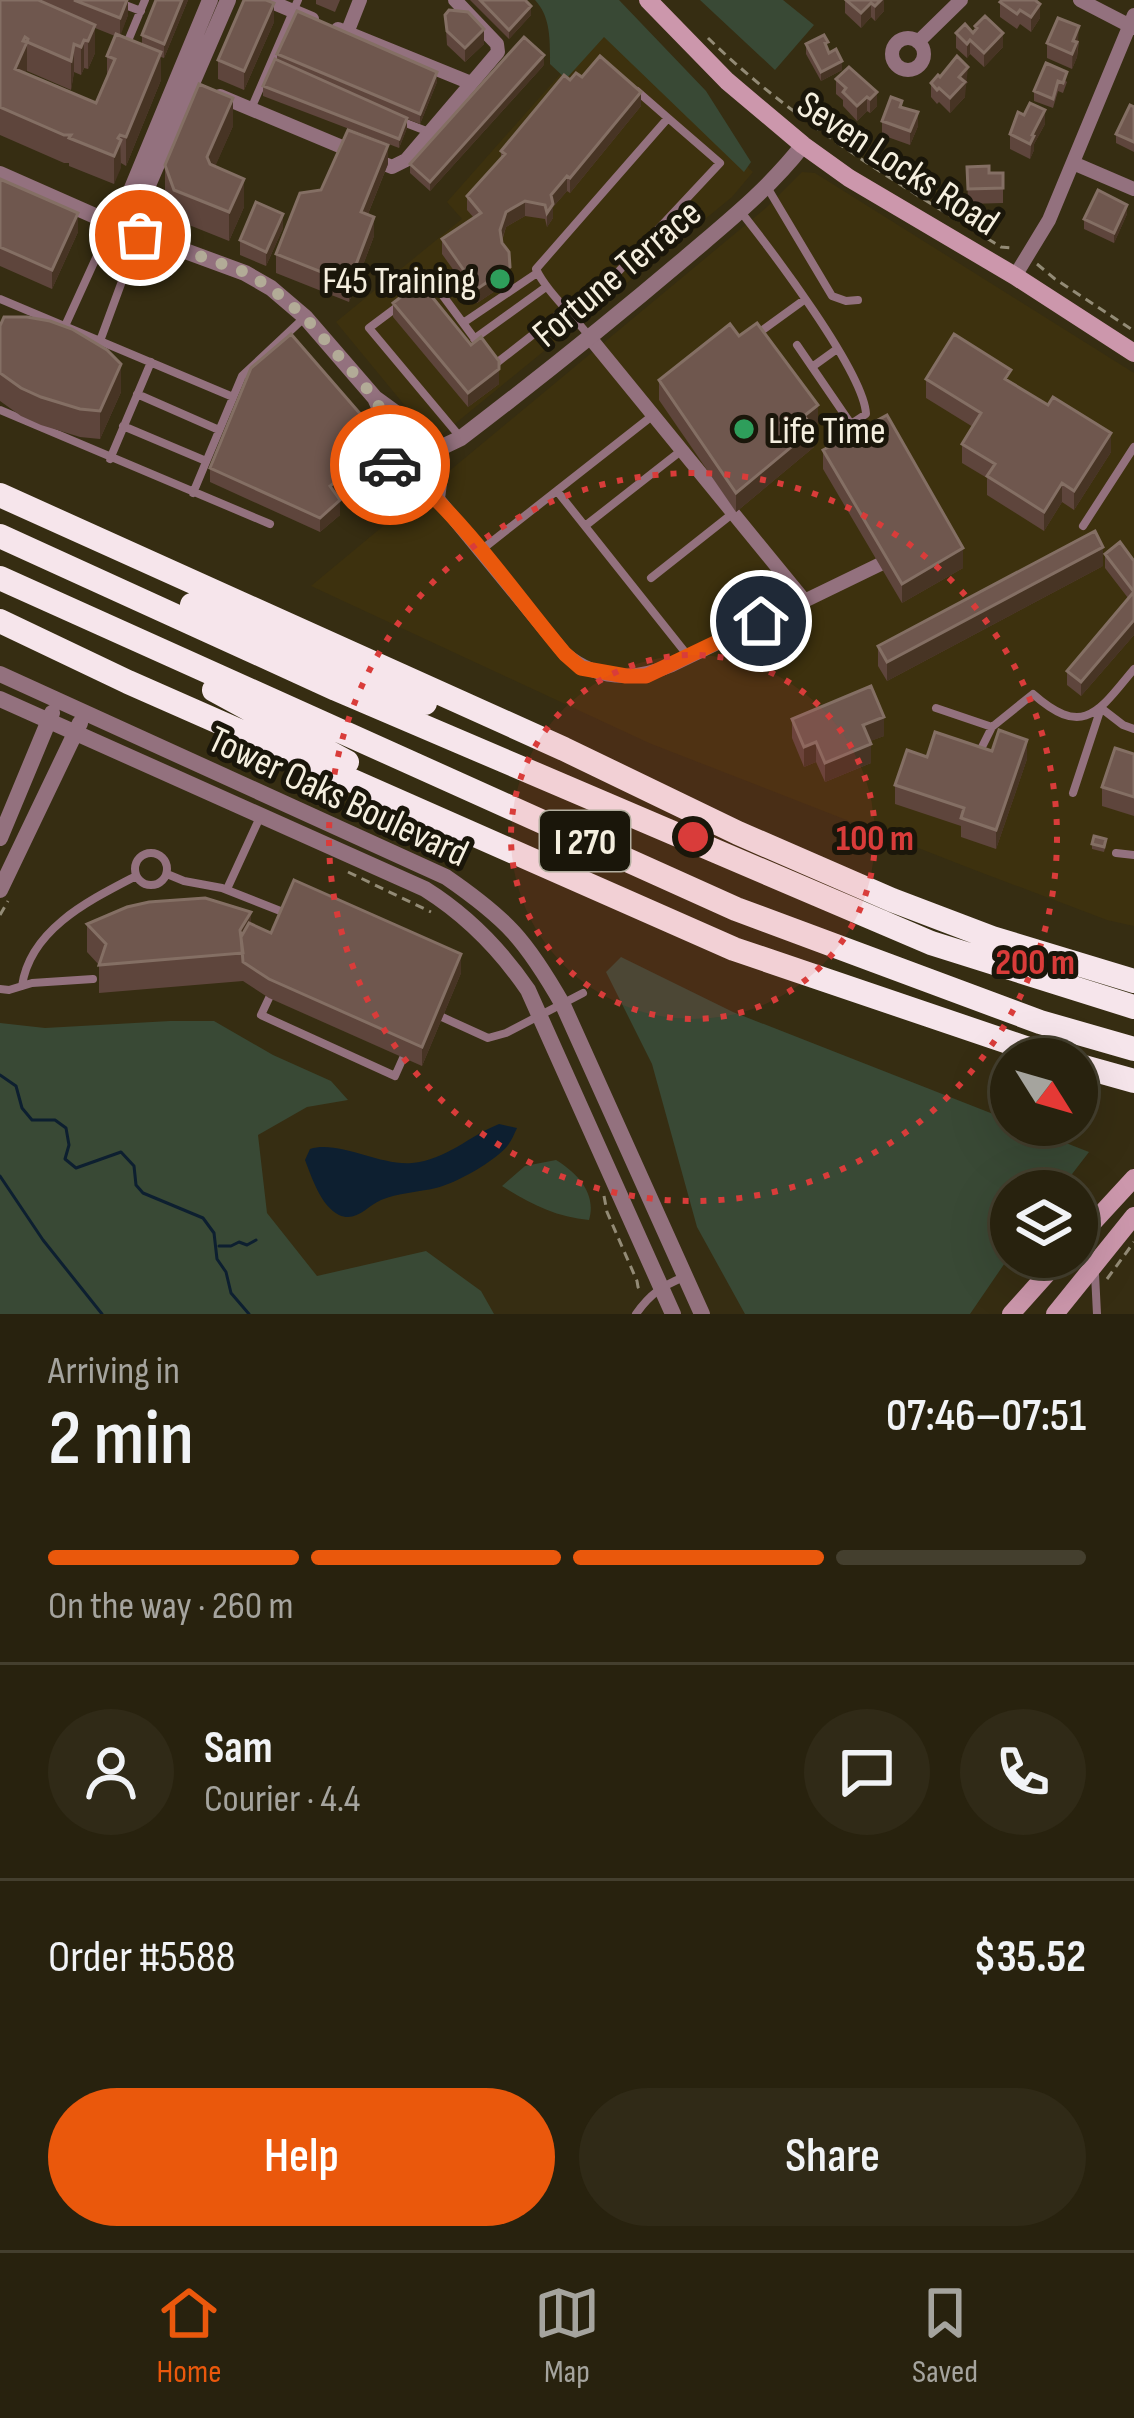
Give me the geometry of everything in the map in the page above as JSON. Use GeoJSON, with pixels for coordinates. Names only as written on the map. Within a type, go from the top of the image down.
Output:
{"type":"FeatureCollection","features":[{"type":"Feature","properties":{"kind":"highway","name":"I 270"},"geometry":{"type":"LineString","coordinates":[[0,495],[892,900],[992,938],[1134,981]]}},
{"type":"Feature","properties":{"kind":"highway","name":"I 270"},"geometry":{"type":"LineString","coordinates":[[0,536],[336,689],[931,944],[1134,1006]]}},
{"type":"Feature","properties":{"kind":"highway","name":"I 270"},"geometry":{"type":"LineString","coordinates":[[0,578],[736,909],[1040,1022],[1134,1048]]}},
{"type":"Feature","properties":{"kind":"highway"},"geometry":{"type":"LineString","coordinates":[[137,598],[175,598],[357,677],[477,723],[564,749]]}},
{"type":"Feature","properties":{"kind":"highway"},"geometry":{"type":"LineString","coordinates":[[49,600],[495,843]]}},
{"type":"Feature","properties":{"kind":"highway","name":"I 270"},"geometry":{"type":"LineString","coordinates":[[0,621],[734,949],[996,1038]]}},
{"type":"Feature","properties":{"kind":"highway"},"geometry":{"type":"LineString","coordinates":[[1098,1071],[1134,1082]]}},
{"type":"Feature","properties":{"kind":"main road","name":"Seven Locks Road"},"geometry":{"type":"LineString","coordinates":[[648,0],[727,81],[803,145],[1134,352]]}},
{"type":"Feature","properties":{"kind":"main road"},"geometry":{"type":"LineString","coordinates":[[1098,1217],[1134,1178]]}},
{"type":"Feature","properties":{"kind":"main road"},"geometry":{"type":"LineString","coordinates":[[1098,1261],[1134,1216]]}},
{"type":"Feature","properties":{"kind":"main road"},"geometry":{"type":"LineString","coordinates":[[1011,1314],[1043,1278]]}},
{"type":"Feature","properties":{"kind":"main road"},"geometry":{"type":"LineString","coordinates":[[1054,1314],[1084,1278]]}},
{"type":"Feature","properties":{"kind":"street"},"geometry":{"type":"LineString","coordinates":[[185,81],[210,0]]}},
{"type":"Feature","properties":{"kind":"street"},"geometry":{"type":"LineString","coordinates":[[116,225],[228,0]]}},
{"type":"Feature","properties":{"kind":"street"},"geometry":{"type":"LineString","coordinates":[[267,0],[296,5],[347,33],[471,83]]}},
{"type":"Feature","properties":{"kind":"street"},"geometry":{"type":"LineString","coordinates":[[347,33],[360,0]]}},
{"type":"Feature","properties":{"kind":"street"},"geometry":{"type":"LineString","coordinates":[[156,69],[392,167],[406,160],[498,52],[497,44],[455,0]]}},
{"type":"Feature","properties":{"kind":"street"},"geometry":{"type":"LineString","coordinates":[[918,42],[961,0]]}},
{"type":"Feature","properties":{"kind":"street"},"geometry":{"type":"LineString","coordinates":[[1015,276],[1048,220],[1132,23],[1080,0]]}},
{"type":"Feature","properties":{"kind":"street"},"geometry":{"type":"LineString","coordinates":[[101,45],[139,62]]}},
{"type":"Feature","properties":{"kind":"street","name":"Fortune Terrace"},"geometry":{"type":"LineString","coordinates":[[442,462],[461,438],[591,339],[740,211],[803,145]]}},
{"type":"Feature","properties":{"kind":"street"},"geometry":{"type":"LineString","coordinates":[[1073,164],[1134,189]]}},
{"type":"Feature","properties":{"kind":"street"},"geometry":{"type":"LineString","coordinates":[[0,174],[140,235],[245,272],[271,288],[305,317],[375,398],[397,414],[424,454],[414,469]]}},
{"type":"Feature","properties":{"kind":"street"},"geometry":{"type":"LineString","coordinates":[[591,339],[803,600]]}},
{"type":"Feature","properties":{"kind":"street"},"geometry":{"type":"LineString","coordinates":[[375,398],[388,427],[386,456],[391,466],[414,469],[442,462],[437,498]]}},
{"type":"Feature","properties":{"kind":"street"},"geometry":{"type":"LineString","coordinates":[[388,444],[402,435],[438,449],[461,438]]}},
{"type":"Feature","properties":{"kind":"street"},"geometry":{"type":"LineString","coordinates":[[414,469],[581,668],[646,676],[897,556]]}},
{"type":"Feature","properties":{"kind":"street","name":"Tower Oaks Boulevard"},"geometry":{"type":"LineString","coordinates":[[0,674],[446,877],[490,907],[535,956],[562,1005],[699,1308]]}},
{"type":"Feature","properties":{"kind":"street","name":"Tower Oaks Boulevard"},"geometry":{"type":"LineString","coordinates":[[0,699],[425,889],[469,920],[506,957],[528,990],[654,1292],[673,1314]]}},
{"type":"Feature","properties":{"kind":"street"},"geometry":{"type":"LineString","coordinates":[[0,838],[57,701]]}},
{"type":"Feature","properties":{"kind":"street"},"geometry":{"type":"LineString","coordinates":[[0,890],[86,714]]}},
{"type":"Feature","properties":{"kind":"lane"},"geometry":{"type":"LineString","coordinates":[[112,0],[141,11]]}},
{"type":"Feature","properties":{"kind":"lane"},"geometry":{"type":"LineString","coordinates":[[122,55],[146,0]]}},
{"type":"Feature","properties":{"kind":"lane"},"geometry":{"type":"LineString","coordinates":[[251,109],[296,5]]}},
{"type":"Feature","properties":{"kind":"lane"},"geometry":{"type":"LineString","coordinates":[[575,318],[720,164],[634,87]]}},
{"type":"Feature","properties":{"kind":"lane"},"geometry":{"type":"LineString","coordinates":[[385,114],[429,133]]}},
{"type":"Feature","properties":{"kind":"lane"},"geometry":{"type":"LineString","coordinates":[[591,339],[536,269],[668,118]]}},
{"type":"Feature","properties":{"kind":"lane"},"geometry":{"type":"LineString","coordinates":[[767,187],[832,296],[846,302],[858,300]]}},
{"type":"Feature","properties":{"kind":"lane"},"geometry":{"type":"LineString","coordinates":[[740,211],[804,300],[866,400],[866,414],[851,424]]}},
{"type":"Feature","properties":{"kind":"lane"},"geometry":{"type":"LineString","coordinates":[[64,326],[116,225]]}},
{"type":"Feature","properties":{"kind":"lane"},"geometry":{"type":"LineString","coordinates":[[100,340],[140,235]]}},
{"type":"Feature","properties":{"kind":"lane"},"geometry":{"type":"LineString","coordinates":[[463,323],[537,273]]}},
{"type":"Feature","properties":{"kind":"lane"},"geometry":{"type":"LineString","coordinates":[[461,438],[369,328],[432,281],[494,365],[567,308]]}},
{"type":"Feature","properties":{"kind":"lane"},"geometry":{"type":"LineString","coordinates":[[474,338],[546,287]]}},
{"type":"Feature","properties":{"kind":"lane"},"geometry":{"type":"LineString","coordinates":[[0,299],[233,397]]}},
{"type":"Feature","properties":{"kind":"lane"},"geometry":{"type":"LineString","coordinates":[[764,329],[804,300]]}},
{"type":"Feature","properties":{"kind":"lane"},"geometry":{"type":"LineString","coordinates":[[193,493],[248,369],[305,317]]}},
{"type":"Feature","properties":{"kind":"lane"},"geometry":{"type":"LineString","coordinates":[[797,345],[858,438]]}},
{"type":"Feature","properties":{"kind":"lane"},"geometry":{"type":"LineString","coordinates":[[812,367],[837,350]]}},
{"type":"Feature","properties":{"kind":"lane"},"geometry":{"type":"LineString","coordinates":[[110,458],[151,362]]}},
{"type":"Feature","properties":{"kind":"lane"},"geometry":{"type":"LineString","coordinates":[[137,394],[219,430]]}},
{"type":"Feature","properties":{"kind":"lane"},"geometry":{"type":"LineString","coordinates":[[0,410],[270,524]]}},
{"type":"Feature","properties":{"kind":"lane"},"geometry":{"type":"LineString","coordinates":[[480,551],[653,415]]}},
{"type":"Feature","properties":{"kind":"lane"},"geometry":{"type":"LineString","coordinates":[[124,426],[206,461]]}},
{"type":"Feature","properties":{"kind":"lane"},"geometry":{"type":"LineString","coordinates":[[1082,526],[1134,447]]}},
{"type":"Feature","properties":{"kind":"lane"},"geometry":{"type":"LineString","coordinates":[[585,526],[682,450]]}},
{"type":"Feature","properties":{"kind":"lane"},"geometry":{"type":"LineString","coordinates":[[557,491],[689,657]]}},
{"type":"Feature","properties":{"kind":"lane"},"geometry":{"type":"LineString","coordinates":[[651,578],[733,514]]}},
{"type":"Feature","properties":{"kind":"lane"},"geometry":{"type":"LineString","coordinates":[[1073,793],[1101,708],[1134,669]]}},
{"type":"Feature","properties":{"kind":"lane"},"geometry":{"type":"LineString","coordinates":[[979,753],[992,727],[1033,694],[1063,716],[1080,718],[1101,708]]}},
{"type":"Feature","properties":{"kind":"lane"},"geometry":{"type":"LineString","coordinates":[[937,708],[992,727]]}},
{"type":"Feature","properties":{"kind":"lane"},"geometry":{"type":"LineString","coordinates":[[1101,708],[1134,729]]}},
{"type":"Feature","properties":{"kind":"lane"},"geometry":{"type":"LineString","coordinates":[[226,890],[269,798]]}},
{"type":"Feature","properties":{"kind":"lane"},"geometry":{"type":"LineString","coordinates":[[151,853],[165,860],[167,874],[158,884],[142,883],[136,876],[136,863],[151,853]]}},
{"type":"Feature","properties":{"kind":"lane"},"geometry":{"type":"LineString","coordinates":[[1116,853],[1134,855]]}},
{"type":"Feature","properties":{"kind":"lane"},"geometry":{"type":"LineString","coordinates":[[167,874],[261,902],[277,919],[287,917]]}},
{"type":"Feature","properties":{"kind":"lane"},"geometry":{"type":"LineString","coordinates":[[22,986],[34,950],[64,920],[136,876]]}},
{"type":"Feature","properties":{"kind":"lane"},"geometry":{"type":"LineString","coordinates":[[0,989],[93,979]]}},
{"type":"Feature","properties":{"kind":"lane"},"geometry":{"type":"LineString","coordinates":[[441,1021],[488,1038],[506,1034],[583,993]]}},
{"type":"Feature","properties":{"kind":"lane"},"geometry":{"type":"LineString","coordinates":[[269,998],[261,1016],[394,1076],[403,1058]]}},
{"type":"Feature","properties":{"kind":"lane"},"geometry":{"type":"LineString","coordinates":[[636,1314],[654,1292],[686,1277]]}},
{"type":"Feature","properties":{"kind":"lane"},"geometry":{"type":"LineString","coordinates":[[1094,1278],[1097,1314]]}},
{"type":"Feature","properties":{"kind":"lane"},"geometry":{"type":"LineString","coordinates":[[673,1314],[699,1308]]}},
{"type":"Feature","properties":{"kind":"path"},"geometry":{"type":"LineString","coordinates":[[701,32],[767,92],[861,159],[1001,247],[1014,248],[1134,331]]}},
{"type":"Feature","properties":{"kind":"path"},"geometry":{"type":"LineString","coordinates":[[336,866],[433,913]]}},
{"type":"Feature","properties":{"kind":"path"},"geometry":{"type":"LineString","coordinates":[[603,1192],[638,1287],[654,1292]]}},
{"type":"Feature","properties":{"kind":"path"},"geometry":{"type":"LineString","coordinates":[[1103,1288],[1134,1242]]}},
{"type":"Feature","properties":{"kind":"shaded area"},"geometry":{"type":"Polygon","coordinates":[[[602,27],[753,172],[732,197],[434,441],[336,322],[462,219],[447,202],[602,27]]]}},
{"type":"Feature","properties":{"kind":"shaded area"},"geometry":{"type":"Polygon","coordinates":[[[802,172],[815,173],[1134,373],[1134,926],[1107,920],[649,743],[311,586],[767,207],[802,172]]]}},
{"type":"Feature","properties":{"kind":"green space"},"geometry":{"type":"Polygon","coordinates":[[[535,0],[619,0],[706,91],[751,162],[744,172],[604,37],[566,79],[550,64],[547,22],[535,0]]]}},
{"type":"Feature","properties":{"kind":"green space"},"geometry":{"type":"Polygon","coordinates":[[[700,0],[783,0],[814,25],[775,70],[700,0]]]}},
{"type":"Feature","properties":{"kind":"green space"},"geometry":{"type":"Polygon","coordinates":[[[621,957],[733,1012],[990,1113],[990,1146],[1074,1146],[1089,1152],[1075,1170],[990,1170],[990,1278],[995,1278],[970,1314],[745,1314],[697,1227],[652,1064],[606,972],[621,957]]]}},
{"type":"Feature","properties":{"kind":"green space"},"geometry":{"type":"Polygon","coordinates":[[[214,1021],[331,1081],[348,1100],[307,1107],[258,1135],[267,1213],[317,1276],[426,1251],[481,1291],[494,1314],[0,1314],[0,1023],[45,1028],[214,1021]]]}},
{"type":"Feature","properties":{"kind":"green space"},"geometry":{"type":"Polygon","coordinates":[[[556,1160],[583,1185],[590,1201],[589,1220],[544,1209],[502,1186],[525,1166],[556,1160]]]}},
{"type":"Feature","properties":{"kind":"water"},"geometry":{"type":"Polygon","coordinates":[[[499,1124],[517,1128],[503,1151],[485,1164],[444,1186],[387,1198],[351,1217],[327,1205],[305,1160],[310,1149],[321,1147],[399,1163],[424,1161],[499,1124]]]}},
{"type":"Feature","properties":{"kind":"building"},"geometry":{"type":"Polygon","coordinates":[[[0,0],[38,0],[95,25],[88,41],[81,47],[74,44],[71,61],[27,42],[15,69],[96,103],[115,59],[107,56],[116,34],[161,52],[126,137],[118,138],[114,156],[0,107],[0,0]]]}},
{"type":"Feature","properties":{"kind":"building"},"geometry":{"type":"Polygon","coordinates":[[[74,0],[127,0],[120,18],[74,0]]]}},
{"type":"Feature","properties":{"kind":"building"},"geometry":{"type":"Polygon","coordinates":[[[156,0],[182,0],[164,44],[142,35],[156,0]]]}},
{"type":"Feature","properties":{"kind":"building"},"geometry":{"type":"Polygon","coordinates":[[[244,0],[274,3],[244,71],[218,60],[244,0]]]}},
{"type":"Feature","properties":{"kind":"building"},"geometry":{"type":"Polygon","coordinates":[[[480,0],[525,0],[531,6],[509,30],[480,0]]]}},
{"type":"Feature","properties":{"kind":"building"},"geometry":{"type":"Polygon","coordinates":[[[846,0],[881,0],[861,13],[846,0]]]}},
{"type":"Feature","properties":{"kind":"building"},"geometry":{"type":"Polygon","coordinates":[[[1002,0],[1040,4],[1031,17],[1020,10],[1017,14],[1002,0]]]}},
{"type":"Feature","properties":{"kind":"building"},"geometry":{"type":"Polygon","coordinates":[[[449,10],[468,12],[484,29],[465,48],[447,31],[449,10]]]}},
{"type":"Feature","properties":{"kind":"building"},"geometry":{"type":"Polygon","coordinates":[[[297,11],[437,72],[420,114],[277,54],[297,11]]]}},
{"type":"Feature","properties":{"kind":"building"},"geometry":{"type":"Polygon","coordinates":[[[985,16],[1003,33],[984,53],[956,33],[965,24],[973,33],[985,16]]]}},
{"type":"Feature","properties":{"kind":"building"},"geometry":{"type":"Polygon","coordinates":[[[1058,18],[1079,26],[1072,54],[1047,43],[1058,18]]]}},
{"type":"Feature","properties":{"kind":"building"},"geometry":{"type":"Polygon","coordinates":[[[824,35],[829,53],[836,49],[842,61],[821,72],[806,44],[824,35]]]}},
{"type":"Feature","properties":{"kind":"building"},"geometry":{"type":"Polygon","coordinates":[[[524,37],[544,55],[430,182],[410,164],[524,37]]]}},
{"type":"Feature","properties":{"kind":"building"},"geometry":{"type":"Polygon","coordinates":[[[600,56],[641,92],[551,195],[553,204],[547,213],[545,205],[525,201],[506,212],[500,230],[510,267],[477,289],[442,239],[481,213],[467,196],[564,75],[570,80],[576,73],[582,77],[600,56]]]}},
{"type":"Feature","properties":{"kind":"building"},"geometry":{"type":"Polygon","coordinates":[[[957,56],[968,67],[959,77],[965,82],[950,98],[931,83],[957,56]]]}},
{"type":"Feature","properties":{"kind":"building"},"geometry":{"type":"Polygon","coordinates":[[[275,59],[407,118],[399,139],[263,86],[275,59]]]}},
{"type":"Feature","properties":{"kind":"building"},"geometry":{"type":"Polygon","coordinates":[[[1046,63],[1067,72],[1063,83],[1058,81],[1053,99],[1034,91],[1046,63]]]}},
{"type":"Feature","properties":{"kind":"building"},"geometry":{"type":"Polygon","coordinates":[[[849,67],[877,92],[857,106],[836,79],[849,67]]]}},
{"type":"Feature","properties":{"kind":"building"},"geometry":{"type":"Polygon","coordinates":[[[199,84],[233,98],[207,157],[210,164],[244,179],[229,212],[174,190],[165,165],[199,84]]]}},
{"type":"Feature","properties":{"kind":"building"},"geometry":{"type":"Polygon","coordinates":[[[891,97],[902,101],[900,107],[918,112],[910,131],[882,121],[891,97]]]}},
{"type":"Feature","properties":{"kind":"building"},"geometry":{"type":"Polygon","coordinates":[[[1030,103],[1045,110],[1030,144],[1010,134],[1018,112],[1024,115],[1030,103]]]}},
{"type":"Feature","properties":{"kind":"building"},"geometry":{"type":"Polygon","coordinates":[[[1130,105],[1134,107],[1134,142],[1116,134],[1130,105]]]}},
{"type":"Feature","properties":{"kind":"building"},"geometry":{"type":"Polygon","coordinates":[[[348,130],[388,145],[361,212],[374,217],[349,283],[276,254],[300,193],[321,190],[348,130]]]}},
{"type":"Feature","properties":{"kind":"building"},"geometry":{"type":"Polygon","coordinates":[[[989,166],[989,173],[1003,173],[1003,188],[968,189],[967,167],[989,166]]]}},
{"type":"Feature","properties":{"kind":"building"},"geometry":{"type":"Polygon","coordinates":[[[0,179],[78,213],[52,270],[0,247],[0,179]]]}},
{"type":"Feature","properties":{"kind":"building"},"geometry":{"type":"Polygon","coordinates":[[[1098,190],[1127,205],[1114,233],[1084,219],[1098,190]]]}},
{"type":"Feature","properties":{"kind":"building"},"geometry":{"type":"Polygon","coordinates":[[[256,202],[283,214],[266,252],[240,240],[256,202]]]}},
{"type":"Feature","properties":{"kind":"building"},"geometry":{"type":"Polygon","coordinates":[[[420,282],[471,345],[481,337],[499,361],[499,369],[468,393],[393,303],[420,282]]]}},
{"type":"Feature","properties":{"kind":"building"},"geometry":{"type":"Polygon","coordinates":[[[4,317],[50,321],[107,350],[121,364],[100,411],[41,397],[0,373],[4,317]]]}},
{"type":"Feature","properties":{"kind":"building","name":"Life Time"},"geometry":{"type":"Polygon","coordinates":[[[757,323],[818,405],[804,416],[814,428],[736,493],[659,380],[730,324],[739,336],[757,323]]]}},
{"type":"Feature","properties":{"kind":"building"},"geometry":{"type":"Polygon","coordinates":[[[291,334],[369,424],[364,449],[345,462],[351,470],[330,486],[340,500],[320,518],[210,468],[251,368],[291,334]]]}},
{"type":"Feature","properties":{"kind":"building"},"geometry":{"type":"Polygon","coordinates":[[[954,334],[1011,370],[1005,379],[1048,405],[1053,397],[1111,433],[1074,491],[1062,483],[1044,512],[987,476],[995,464],[962,444],[981,413],[926,379],[954,334]]]}},
{"type":"Feature","properties":{"kind":"building"},"geometry":{"type":"Polygon","coordinates":[[[887,415],[963,548],[902,584],[823,450],[887,415]]]}},
{"type":"Feature","properties":{"kind":"building"},"geometry":{"type":"Polygon","coordinates":[[[1095,531],[1103,547],[887,662],[878,646],[1095,531]]]}},
{"type":"Feature","properties":{"kind":"building"},"geometry":{"type":"Polygon","coordinates":[[[1120,542],[1134,561],[1134,592],[1105,554],[1120,542]]]}},
{"type":"Feature","properties":{"kind":"building"},"geometry":{"type":"Polygon","coordinates":[[[1132,594],[1134,620],[1081,682],[1067,671],[1132,594]]]}},
{"type":"Feature","properties":{"kind":"building"},"geometry":{"type":"Polygon","coordinates":[[[871,686],[884,717],[863,725],[871,744],[825,763],[816,742],[804,747],[792,719],[871,686]]]}},
{"type":"Feature","properties":{"kind":"building"},"geometry":{"type":"Polygon","coordinates":[[[999,730],[1027,740],[996,830],[961,818],[964,808],[895,785],[907,750],[927,757],[935,732],[992,751],[999,730]]]}},
{"type":"Feature","properties":{"kind":"building"},"geometry":{"type":"Polygon","coordinates":[[[1115,748],[1134,754],[1134,797],[1102,787],[1115,748]]]}},
{"type":"Feature","properties":{"kind":"building"},"geometry":{"type":"Polygon","coordinates":[[[1094,836],[1106,839],[1104,847],[1092,844],[1094,836]]]}},
{"type":"Feature","properties":{"kind":"building"},"geometry":{"type":"Polygon","coordinates":[[[294,880],[461,954],[422,1047],[269,979],[243,962],[241,937],[249,923],[271,933],[294,880]]]}},
{"type":"Feature","properties":{"kind":"building"},"geometry":{"type":"Polygon","coordinates":[[[205,898],[251,912],[240,930],[243,953],[99,965],[106,944],[87,924],[149,902],[205,898]]]}},
{"type":"Feature","properties":{"kind":"waterway"},"geometry":{"type":"LineString","coordinates":[[0,1075],[16,1086],[22,1108],[32,1120],[55,1120],[66,1128],[65,1159],[76,1168],[121,1152],[134,1166],[136,1185],[143,1193],[203,1218],[214,1233],[217,1259],[231,1293],[249,1314]]}},
{"type":"Feature","properties":{"kind":"waterway"},"geometry":{"type":"LineString","coordinates":[[0,1176],[102,1314]]}},
{"type":"Feature","properties":{"kind":"waterway"},"geometry":{"type":"LineString","coordinates":[[219,1246],[256,1240]]}},
{"type":"Feature","properties":{"kind":"way so far"},"geometry":{"type":"LineString","coordinates":[[140,235],[245,272],[305,317],[375,398],[388,427],[390,465]]}},
{"type":"Feature","properties":{"kind":"place","name":"F45 Training"},"geometry":{"type":"Point","coordinates":[500,279]}},
{"type":"Feature","properties":{"kind":"place","name":"Life Time"},"geometry":{"type":"Point","coordinates":[744,429]}},
{"type":"Feature","properties":{"kind":"route"},"geometry":{"type":"LineString","coordinates":[[390,465],[408,472],[437,498],[581,668],[646,676],[761,621]]}}]}
